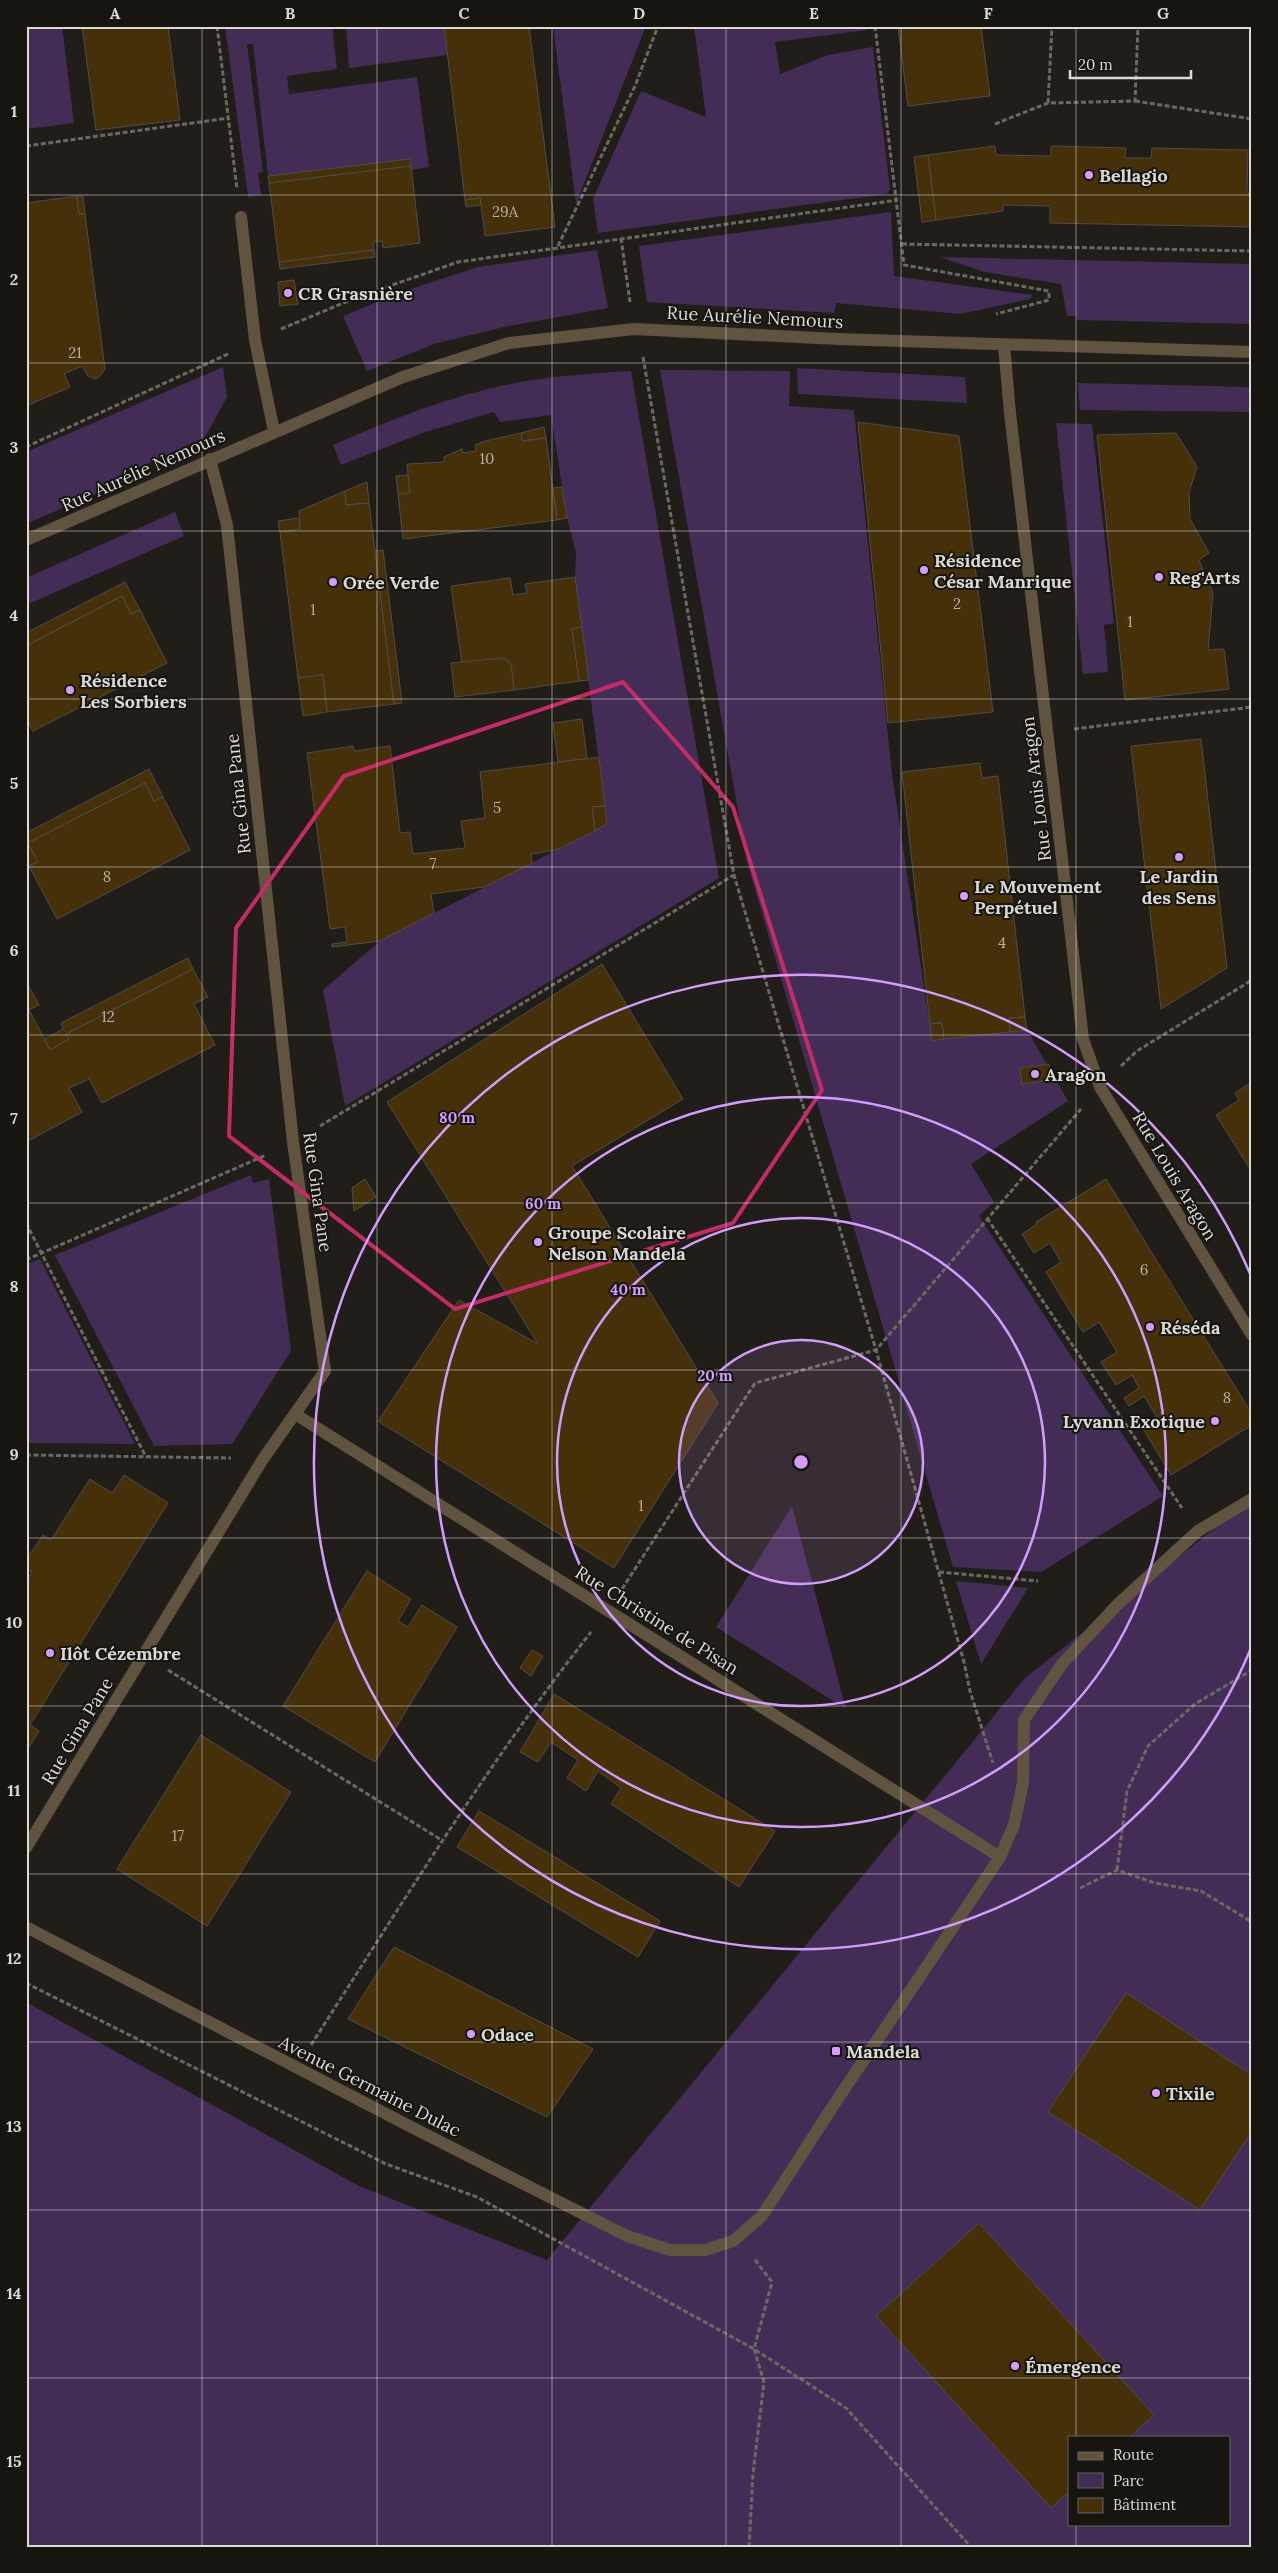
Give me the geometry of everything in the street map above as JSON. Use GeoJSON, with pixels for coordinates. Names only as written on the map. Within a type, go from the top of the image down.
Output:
{"type":"FeatureCollection","features":[{"type":"Feature","properties":{"kind":"street"},"geometry":{"type":"LineString","coordinates":[[241,217],[255,340],[274,431]]}},
{"type":"Feature","properties":{"kind":"street","name":"Rue Aurélie Nemours"},"geometry":{"type":"LineString","coordinates":[[26,540],[274,431],[418,371],[508,343],[634,328],[967,344],[1252,352]]}},
{"type":"Feature","properties":{"kind":"street","name":"Rue Louis Aragon"},"geometry":{"type":"LineString","coordinates":[[1004,345],[1010,413],[1083,1039],[1100,1087],[1252,1335]]}},
{"type":"Feature","properties":{"kind":"street","name":"Rue Gina Pane"},"geometry":{"type":"LineString","coordinates":[[26,1848],[264,1459],[325,1371],[294,1142],[227,525],[210,459]]}},
{"type":"Feature","properties":{"kind":"street","name":"Rue Christine de Pisan"},"geometry":{"type":"LineString","coordinates":[[294,1414],[1000,1857]]}},
{"type":"Feature","properties":{"kind":"street","name":"Avenue Germaine Dulac"},"geometry":{"type":"LineString","coordinates":[[26,1927],[627,2236],[670,2250],[705,2250],[733,2241],[762,2216],[833,2106],[1000,1857],[1014,1825],[1022,1783],[1024,1720],[1062,1664],[1117,1605],[1198,1531],[1252,1499]]}},
{"type":"Feature","properties":{"kind":"path"},"geometry":{"type":"LineString","coordinates":[[218,26],[241,217]]}},
{"type":"Feature","properties":{"kind":"path"},"geometry":{"type":"LineString","coordinates":[[558,247],[635,86],[658,26]]}},
{"type":"Feature","properties":{"kind":"path"},"geometry":{"type":"LineString","coordinates":[[875,26],[898,200],[904,265],[1049,291],[1049,300],[985,318],[967,344]]}},
{"type":"Feature","properties":{"kind":"path"},"geometry":{"type":"LineString","coordinates":[[1048,103],[1052,26]]}},
{"type":"Feature","properties":{"kind":"path"},"geometry":{"type":"LineString","coordinates":[[1135,101],[1138,26]]}},
{"type":"Feature","properties":{"kind":"path"},"geometry":{"type":"LineString","coordinates":[[996,124],[1048,103],[1135,101],[1252,119]]}},
{"type":"Feature","properties":{"kind":"path"},"geometry":{"type":"LineString","coordinates":[[26,146],[228,118]]}},
{"type":"Feature","properties":{"kind":"path"},"geometry":{"type":"LineString","coordinates":[[26,447],[255,340],[367,294],[458,262],[898,200]]}},
{"type":"Feature","properties":{"kind":"path"},"geometry":{"type":"LineString","coordinates":[[621,238],[630,305]]}},
{"type":"Feature","properties":{"kind":"path"},"geometry":{"type":"LineString","coordinates":[[902,244],[1252,251]]}},
{"type":"Feature","properties":{"kind":"path"},"geometry":{"type":"LineString","coordinates":[[642,356],[734,875],[876,1350],[964,1662],[970,1691],[996,1771]]}},
{"type":"Feature","properties":{"kind":"path"},"geometry":{"type":"LineString","coordinates":[[1047,732],[1252,707]]}},
{"type":"Feature","properties":{"kind":"path"},"geometry":{"type":"LineString","coordinates":[[26,1260],[42,1255],[294,1142],[734,875]]}},
{"type":"Feature","properties":{"kind":"path"},"geometry":{"type":"LineString","coordinates":[[297,2068],[443,1841],[542,1695],[608,1610],[755,1383],[876,1350],[1100,1087],[1137,1051],[1252,980]]}},
{"type":"Feature","properties":{"kind":"path"},"geometry":{"type":"LineString","coordinates":[[987,1218],[1198,1531]]}},
{"type":"Feature","properties":{"kind":"path"},"geometry":{"type":"LineString","coordinates":[[26,1223],[146,1457]]}},
{"type":"Feature","properties":{"kind":"path"},"geometry":{"type":"LineString","coordinates":[[26,1454],[264,1459]]}},
{"type":"Feature","properties":{"kind":"path"},"geometry":{"type":"LineString","coordinates":[[939,1572],[1038,1581]]}},
{"type":"Feature","properties":{"kind":"path"},"geometry":{"type":"LineString","coordinates":[[144,1655],[443,1841]]}},
{"type":"Feature","properties":{"kind":"path"},"geometry":{"type":"LineString","coordinates":[[1117,1870],[1127,1791],[1148,1746],[1195,1704],[1252,1670]]}},
{"type":"Feature","properties":{"kind":"path"},"geometry":{"type":"LineString","coordinates":[[1080,1888],[1117,1870],[1155,1883],[1201,1891],[1252,1922]]}},
{"type":"Feature","properties":{"kind":"path"},"geometry":{"type":"LineString","coordinates":[[26,1983],[386,2164],[477,2197],[754,2349],[846,2408],[971,2547]]}},
{"type":"Feature","properties":{"kind":"path"},"geometry":{"type":"LineString","coordinates":[[738,2237],[772,2282],[754,2349],[764,2382],[754,2474],[749,2547]]}},
{"type":"Feature","properties":{"kind":"highlighted area"},"geometry":{"type":"Polygon","coordinates":[[[623,682],[733,807],[822,1090],[733,1223],[455,1309],[229,1136],[236,928],[344,776],[623,682]]]}},
{"type":"Feature","properties":{"kind":"green space"},"geometry":{"type":"Polygon","coordinates":[[[26,26],[62,26],[74,123],[26,129],[26,26]]]}},
{"type":"Feature","properties":{"kind":"green space"},"geometry":{"type":"Polygon","coordinates":[[[225,26],[332,26],[337,69],[287,76],[289,94],[417,77],[429,167],[411,170],[409,159],[268,176],[253,44],[247,44],[263,172],[258,173],[261,195],[248,197],[225,26]]]}},
{"type":"Feature","properties":{"kind":"green space"},"geometry":{"type":"Polygon","coordinates":[[[346,26],[444,26],[447,55],[349,68],[346,26]]]}},
{"type":"Feature","properties":{"kind":"green space"},"geometry":{"type":"Polygon","coordinates":[[[553,26],[646,26],[576,204],[553,26]]]}},
{"type":"Feature","properties":{"kind":"green space"},"geometry":{"type":"Polygon","coordinates":[[[694,26],[867,26],[867,30],[775,42],[780,74],[828,55],[873,47],[890,189],[887,194],[598,233],[593,199],[641,91],[706,117],[694,26]]]}},
{"type":"Feature","properties":{"kind":"green space"},"geometry":{"type":"Polygon","coordinates":[[[891,212],[894,276],[1032,295],[1030,299],[961,314],[836,303],[834,313],[647,302],[639,246],[891,212]]]}},
{"type":"Feature","properties":{"kind":"green space"},"geometry":{"type":"Polygon","coordinates":[[[597,250],[608,308],[504,327],[434,344],[367,371],[343,316],[399,293],[478,267],[597,250]]]}},
{"type":"Feature","properties":{"kind":"green space"},"geometry":{"type":"Polygon","coordinates":[[[940,257],[1252,264],[1252,324],[1077,320],[1076,316],[1067,316],[1061,284],[985,272],[940,257]]]}},
{"type":"Feature","properties":{"kind":"green space"},"geometry":{"type":"Polygon","coordinates":[[[223,367],[227,397],[205,437],[130,472],[131,478],[26,524],[26,452],[223,367]]]}},
{"type":"Feature","properties":{"kind":"green space"},"geometry":{"type":"Polygon","coordinates":[[[797,368],[965,377],[967,403],[798,394],[797,368]]]}},
{"type":"Feature","properties":{"kind":"green space"},"geometry":{"type":"Polygon","coordinates":[[[660,370],[790,371],[789,406],[854,410],[892,774],[932,1040],[1027,1030],[1068,1101],[971,1164],[994,1202],[979,1216],[1163,1496],[1041,1572],[953,1567],[747,862],[660,370]]]}},
{"type":"Feature","properties":{"kind":"green space"},"geometry":{"type":"Polygon","coordinates":[[[631,371],[719,878],[345,1106],[323,990],[380,941],[607,824],[575,577],[576,553],[567,518],[551,415],[500,422],[494,412],[425,432],[341,465],[333,445],[405,415],[481,391],[544,378],[631,371]]]}},
{"type":"Feature","properties":{"kind":"green space"},"geometry":{"type":"Polygon","coordinates":[[[1078,383],[1252,387],[1252,412],[1080,410],[1078,383]]]}},
{"type":"Feature","properties":{"kind":"green space"},"geometry":{"type":"Polygon","coordinates":[[[1056,423],[1092,424],[1114,623],[1104,625],[1108,672],[1083,674],[1056,423]]]}},
{"type":"Feature","properties":{"kind":"green space"},"geometry":{"type":"Polygon","coordinates":[[[175,512],[184,536],[26,605],[26,578],[175,512]]]}},
{"type":"Feature","properties":{"kind":"green space"},"geometry":{"type":"Polygon","coordinates":[[[251,1175],[253,1183],[269,1179],[291,1351],[232,1444],[154,1446],[55,1255],[251,1175]]]}},
{"type":"Feature","properties":{"kind":"green space"},"geometry":{"type":"Polygon","coordinates":[[[40,1259],[135,1444],[26,1443],[26,1264],[40,1259]]]}},
{"type":"Feature","properties":{"kind":"green space"},"geometry":{"type":"Polygon","coordinates":[[[1252,1499],[1252,2547],[26,2547],[26,2002],[359,2186],[547,2260],[1025,1678],[1252,1499]]]}},
{"type":"Feature","properties":{"kind":"green space"},"geometry":{"type":"Polygon","coordinates":[[[792,1506],[846,1709],[716,1627],[792,1506]]]}},
{"type":"Feature","properties":{"kind":"green space"},"geometry":{"type":"Polygon","coordinates":[[[956,1581],[1028,1588],[981,1664],[956,1581]]]}},
{"type":"Feature","properties":{"kind":"building"},"geometry":{"type":"Polygon","coordinates":[[[82,26],[168,26],[180,120],[96,130],[82,26]]]}},
{"type":"Feature","properties":{"kind":"building"},"geometry":{"type":"Polygon","coordinates":[[[444,26],[529,26],[555,227],[485,236],[480,198],[465,200],[444,26]]]}},
{"type":"Feature","properties":{"kind":"building"},"geometry":{"type":"Polygon","coordinates":[[[898,26],[981,26],[990,96],[908,106],[898,26]]]}},
{"type":"Feature","properties":{"kind":"building"},"geometry":{"type":"Polygon","coordinates":[[[1249,26],[1252,26],[1252,46],[1249,26]]]}},
{"type":"Feature","properties":{"kind":"building","name":"Bellagio"},"geometry":{"type":"Polygon","coordinates":[[[995,146],[996,155],[1051,156],[1051,146],[1126,148],[1125,158],[1151,158],[1152,148],[1248,150],[1247,192],[1252,192],[1252,227],[1050,223],[1050,206],[1003,205],[1003,211],[936,220],[928,155],[995,146]]]}},
{"type":"Feature","properties":{"kind":"building"},"geometry":{"type":"Polygon","coordinates":[[[928,155],[936,220],[922,222],[914,157],[928,155]]]}},
{"type":"Feature","properties":{"kind":"building"},"geometry":{"type":"Polygon","coordinates":[[[410,159],[411,166],[269,183],[268,176],[410,159]]]}},
{"type":"Feature","properties":{"kind":"building"},"geometry":{"type":"Polygon","coordinates":[[[411,166],[420,243],[383,248],[382,241],[373,242],[374,250],[279,262],[269,183],[411,166]]]}},
{"type":"Feature","properties":{"kind":"building"},"geometry":{"type":"Polygon","coordinates":[[[77,196],[79,214],[85,214],[105,369],[95,379],[88,376],[82,366],[64,374],[70,387],[26,406],[26,203],[77,196]]]}},
{"type":"Feature","properties":{"kind":"building"},"geometry":{"type":"Polygon","coordinates":[[[77,196],[83,196],[85,214],[79,214],[77,196]]]}},
{"type":"Feature","properties":{"kind":"building"},"geometry":{"type":"Polygon","coordinates":[[[480,198],[481,205],[466,207],[465,200],[480,198]]]}},
{"type":"Feature","properties":{"kind":"building"},"geometry":{"type":"Polygon","coordinates":[[[374,250],[375,257],[280,269],[279,262],[374,250]]]}},
{"type":"Feature","properties":{"kind":"building","name":"CR Grasnière"},"geometry":{"type":"Polygon","coordinates":[[[294,280],[298,304],[280,306],[278,282],[294,280]]]}},
{"type":"Feature","properties":{"kind":"building","name":"Résidence César Manrique"},"geometry":{"type":"Polygon","coordinates":[[[858,422],[959,436],[993,712],[888,723],[858,422]]]}},
{"type":"Feature","properties":{"kind":"building"},"geometry":{"type":"Polygon","coordinates":[[[544,427],[546,438],[522,441],[521,433],[544,427]]]}},
{"type":"Feature","properties":{"kind":"building"},"geometry":{"type":"Polygon","coordinates":[[[521,433],[522,441],[546,438],[557,520],[403,539],[398,494],[410,493],[407,464],[444,462],[444,457],[462,449],[463,453],[476,451],[475,445],[485,441],[521,433]]]}},
{"type":"Feature","properties":{"kind":"building","name":"Reg'Arts"},"geometry":{"type":"Polygon","coordinates":[[[1176,433],[1197,467],[1189,492],[1190,519],[1209,553],[1199,560],[1213,593],[1208,650],[1224,649],[1229,689],[1125,700],[1097,435],[1176,433]]]}},
{"type":"Feature","properties":{"kind":"building"},"geometry":{"type":"Polygon","coordinates":[[[408,475],[410,493],[398,494],[396,476],[408,475]]]}},
{"type":"Feature","properties":{"kind":"building"},"geometry":{"type":"Polygon","coordinates":[[[367,482],[369,503],[346,505],[345,491],[367,482]]]}},
{"type":"Feature","properties":{"kind":"building"},"geometry":{"type":"Polygon","coordinates":[[[562,487],[567,518],[557,520],[553,488],[562,487]]]}},
{"type":"Feature","properties":{"kind":"building","name":"Orée Verde"},"geometry":{"type":"Polygon","coordinates":[[[345,491],[346,505],[369,503],[394,704],[327,712],[323,675],[298,678],[280,532],[300,529],[299,511],[345,491]]]}},
{"type":"Feature","properties":{"kind":"building"},"geometry":{"type":"Polygon","coordinates":[[[299,518],[300,529],[280,532],[278,521],[299,518]]]}},
{"type":"Feature","properties":{"kind":"building"},"geometry":{"type":"Polygon","coordinates":[[[383,550],[402,703],[394,704],[375,551],[383,550]]]}},
{"type":"Feature","properties":{"kind":"building"},"geometry":{"type":"Polygon","coordinates":[[[575,577],[582,627],[572,629],[579,681],[514,690],[511,664],[506,658],[462,664],[451,586],[510,578],[513,595],[527,593],[525,584],[575,577]]]}},
{"type":"Feature","properties":{"kind":"building"},"geometry":{"type":"Polygon","coordinates":[[[125,582],[140,610],[131,614],[122,596],[26,646],[26,633],[125,582]]]}},
{"type":"Feature","properties":{"kind":"building","name":"Résidence Les Sorbiers"},"geometry":{"type":"Polygon","coordinates":[[[122,596],[131,614],[140,610],[167,663],[33,731],[26,718],[26,646],[122,596]]]}},
{"type":"Feature","properties":{"kind":"building"},"geometry":{"type":"Polygon","coordinates":[[[582,627],[589,680],[579,681],[572,629],[582,627]]]}},
{"type":"Feature","properties":{"kind":"building"},"geometry":{"type":"Polygon","coordinates":[[[503,658],[511,664],[514,690],[455,697],[451,663],[503,658]]]}},
{"type":"Feature","properties":{"kind":"building"},"geometry":{"type":"Polygon","coordinates":[[[323,675],[327,712],[303,716],[298,678],[323,675]]]}},
{"type":"Feature","properties":{"kind":"building"},"geometry":{"type":"Polygon","coordinates":[[[582,719],[587,759],[558,762],[553,723],[582,719]]]}},
{"type":"Feature","properties":{"kind":"building","name":"Le Jardin des Sens"},"geometry":{"type":"Polygon","coordinates":[[[1201,739],[1227,968],[1161,1009],[1131,746],[1201,739]]]}},
{"type":"Feature","properties":{"kind":"building"},"geometry":{"type":"Polygon","coordinates":[[[353,746],[354,751],[390,746],[400,833],[410,832],[413,854],[465,848],[461,821],[485,818],[480,772],[599,757],[605,806],[592,807],[595,831],[556,850],[531,854],[532,863],[484,887],[431,894],[434,913],[380,941],[332,947],[332,944],[347,942],[345,927],[330,929],[307,753],[353,746]]]}},
{"type":"Feature","properties":{"kind":"building","name":"Le Mouvement Perpétuel"},"geometry":{"type":"Polygon","coordinates":[[[980,763],[982,778],[998,776],[1025,1017],[1009,1018],[1010,1032],[944,1039],[942,1023],[930,1024],[902,772],[980,763]]]}},
{"type":"Feature","properties":{"kind":"building"},"geometry":{"type":"Polygon","coordinates":[[[149,769],[163,797],[154,801],[145,783],[28,843],[38,862],[29,866],[26,860],[26,833],[149,769]]]}},
{"type":"Feature","properties":{"kind":"building"},"geometry":{"type":"Polygon","coordinates":[[[145,783],[154,801],[163,797],[190,850],[57,919],[29,866],[38,862],[28,843],[145,783]]]}},
{"type":"Feature","properties":{"kind":"building"},"geometry":{"type":"Polygon","coordinates":[[[605,806],[607,824],[595,831],[592,807],[605,806]]]}},
{"type":"Feature","properties":{"kind":"building"},"geometry":{"type":"Polygon","coordinates":[[[188,958],[193,969],[66,1034],[69,1039],[50,1050],[44,1039],[63,1029],[61,1023],[188,958]]]}},
{"type":"Feature","properties":{"kind":"building","name":"Groupe Scolaire Nelson Mandela"},"geometry":{"type":"Polygon","coordinates":[[[602,964],[683,1099],[572,1166],[718,1403],[614,1568],[378,1421],[459,1300],[538,1344],[387,1102],[602,964]]]}},
{"type":"Feature","properties":{"kind":"building"},"geometry":{"type":"Polygon","coordinates":[[[193,969],[208,997],[194,1004],[215,1045],[102,1103],[89,1079],[69,1088],[82,1112],[26,1142],[26,1004],[50,1050],[69,1039],[66,1034],[193,969]]]}},
{"type":"Feature","properties":{"kind":"building"},"geometry":{"type":"Polygon","coordinates":[[[26,981],[39,1005],[29,1010],[26,1004],[26,981]]]}},
{"type":"Feature","properties":{"kind":"building"},"geometry":{"type":"Polygon","coordinates":[[[1025,1017],[1027,1030],[1010,1032],[1009,1018],[1025,1017]]]}},
{"type":"Feature","properties":{"kind":"building"},"geometry":{"type":"Polygon","coordinates":[[[942,1023],[944,1039],[932,1041],[930,1024],[942,1023]]]}},
{"type":"Feature","properties":{"kind":"building","name":"Aragon"},"geometry":{"type":"Polygon","coordinates":[[[1049,1064],[1051,1080],[1022,1084],[1020,1068],[1049,1064]]]}},
{"type":"Feature","properties":{"kind":"building"},"geometry":{"type":"Polygon","coordinates":[[[1252,1082],[1252,1172],[1216,1115],[1239,1100],[1235,1093],[1252,1082]]]}},
{"type":"Feature","properties":{"kind":"building"},"geometry":{"type":"Polygon","coordinates":[[[365,1179],[376,1197],[354,1211],[352,1188],[365,1179]]]}},
{"type":"Feature","properties":{"kind":"building","name":"Réséda"},"geometry":{"type":"Polygon","coordinates":[[[1106,1179],[1252,1414],[1252,1425],[1171,1475],[1142,1427],[1157,1417],[1144,1396],[1129,1406],[1124,1398],[1139,1388],[1132,1375],[1116,1385],[1101,1362],[1117,1352],[1099,1322],[1083,1332],[1046,1272],[1061,1262],[1050,1243],[1034,1253],[1022,1234],[1037,1224],[1036,1222],[1106,1179]]]}},
{"type":"Feature","properties":{"kind":"building","name":"Ilôt Cézembre"},"geometry":{"type":"Polygon","coordinates":[[[124,1475],[168,1503],[30,1725],[39,1731],[26,1752],[26,1581],[32,1572],[26,1568],[26,1560],[43,1535],[51,1540],[90,1479],[112,1493],[124,1475]]]}},
{"type":"Feature","properties":{"kind":"building"},"geometry":{"type":"Polygon","coordinates":[[[367,1571],[411,1599],[398,1621],[408,1627],[422,1605],[457,1627],[375,1762],[283,1706],[367,1571]]]}},
{"type":"Feature","properties":{"kind":"building"},"geometry":{"type":"Polygon","coordinates":[[[532,1650],[543,1656],[531,1676],[520,1668],[532,1650]]]}},
{"type":"Feature","properties":{"kind":"building"},"geometry":{"type":"Polygon","coordinates":[[[554,1694],[775,1831],[739,1887],[611,1804],[621,1788],[598,1771],[586,1791],[567,1778],[578,1760],[551,1742],[538,1762],[520,1752],[554,1694]]]}},
{"type":"Feature","properties":{"kind":"building"},"geometry":{"type":"Polygon","coordinates":[[[201,1735],[291,1792],[207,1926],[117,1869],[201,1735]]]}},
{"type":"Feature","properties":{"kind":"building"},"geometry":{"type":"Polygon","coordinates":[[[479,1811],[660,1921],[638,1957],[457,1847],[479,1811]]]}},
{"type":"Feature","properties":{"kind":"building","name":"Odace"},"geometry":{"type":"Polygon","coordinates":[[[394,1947],[593,2049],[547,2117],[348,2019],[394,1947]]]}},
{"type":"Feature","properties":{"kind":"building","name":"Tixile"},"geometry":{"type":"Polygon","coordinates":[[[1126,1993],[1252,2075],[1252,2131],[1200,2210],[1048,2112],[1126,1993]]]}},
{"type":"Feature","properties":{"kind":"building","name":"Émergence"},"geometry":{"type":"Polygon","coordinates":[[[979,2223],[1154,2415],[1131,2436],[1068,2436],[1068,2493],[1051,2508],[876,2316],[979,2223]]]}},
{"type":"Feature","properties":{"kind":"place","name":"Bellagio"},"geometry":{"type":"Point","coordinates":[1089,175]}},
{"type":"Feature","properties":{"kind":"place","name":"CR Grasnière"},"geometry":{"type":"Point","coordinates":[288,293]}},
{"type":"Feature","properties":{"kind":"place","name":"Résidence César Manrique"},"geometry":{"type":"Point","coordinates":[924,570]}},
{"type":"Feature","properties":{"kind":"place","name":"Reg'Arts"},"geometry":{"type":"Point","coordinates":[1159,577]}},
{"type":"Feature","properties":{"kind":"place","name":"Orée Verde"},"geometry":{"type":"Point","coordinates":[333,582]}},
{"type":"Feature","properties":{"kind":"place","name":"Résidence Les Sorbiers"},"geometry":{"type":"Point","coordinates":[70,690]}},
{"type":"Feature","properties":{"kind":"place","name":"Le Jardin des Sens"},"geometry":{"type":"Point","coordinates":[1179,857]}},
{"type":"Feature","properties":{"kind":"place","name":"Le Mouvement Perpétuel"},"geometry":{"type":"Point","coordinates":[964,896]}},
{"type":"Feature","properties":{"kind":"place","name":"Aragon"},"geometry":{"type":"Point","coordinates":[1035,1074]}},
{"type":"Feature","properties":{"kind":"place","name":"Groupe Scolaire Nelson Mandela"},"geometry":{"type":"Point","coordinates":[538,1242]}},
{"type":"Feature","properties":{"kind":"place","name":"Réséda"},"geometry":{"type":"Point","coordinates":[1150,1327]}},
{"type":"Feature","properties":{"kind":"place","name":"Lyvann Exotique"},"geometry":{"type":"Point","coordinates":[1215,1421]}},
{"type":"Feature","properties":{"kind":"place","name":"Ilôt Cézembre"},"geometry":{"type":"Point","coordinates":[50,1653]}},
{"type":"Feature","properties":{"kind":"place","name":"Odace"},"geometry":{"type":"Point","coordinates":[471,2034]}},
{"type":"Feature","properties":{"kind":"place","name":"Mandela"},"geometry":{"type":"Point","coordinates":[836,2051]}},
{"type":"Feature","properties":{"kind":"place","name":"Tixile"},"geometry":{"type":"Point","coordinates":[1156,2093]}},
{"type":"Feature","properties":{"kind":"place","name":"Émergence"},"geometry":{"type":"Point","coordinates":[1015,2366]}}]}
